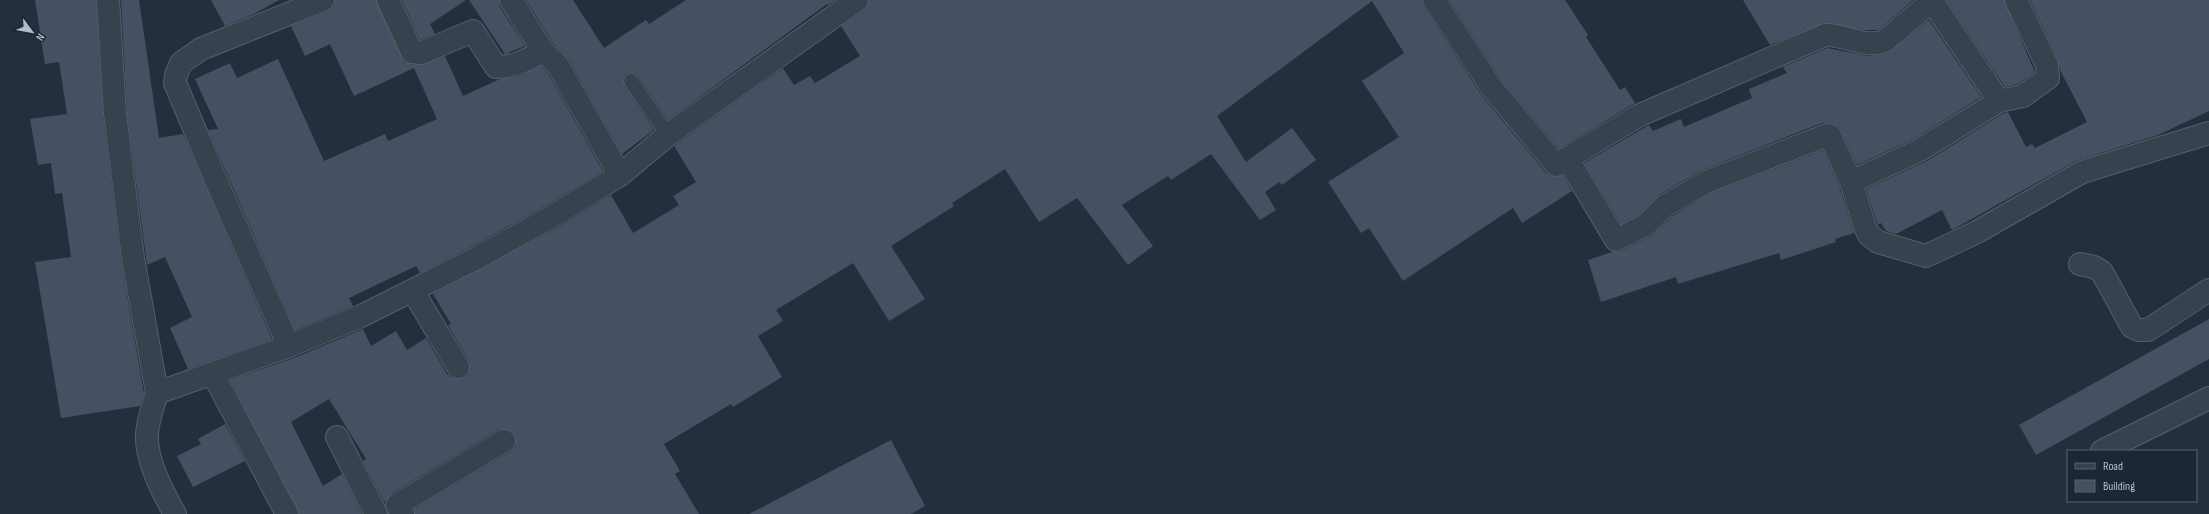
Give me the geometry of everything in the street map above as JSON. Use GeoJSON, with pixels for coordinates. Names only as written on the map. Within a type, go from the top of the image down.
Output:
{"type":"FeatureCollection","features":[{"type":"Feature","properties":{"kind":"street"},"geometry":{"type":"LineString","coordinates":[[108,0],[115,113],[120,159],[133,258],[157,393],[146,435],[149,452],[164,495],[175,514]]}},
{"type":"Feature","properties":{"kind":"street"},"geometry":{"type":"LineString","coordinates":[[289,346],[175,83],[176,75],[181,63],[201,49],[323,0]]}},
{"type":"Feature","properties":{"kind":"street"},"geometry":{"type":"LineString","coordinates":[[388,0],[412,52],[421,53],[473,31],[496,67],[508,67],[521,63],[543,51]]}},
{"type":"Feature","properties":{"kind":"street"},"geometry":{"type":"LineString","coordinates":[[511,0],[543,51],[557,64],[620,175]]}},
{"type":"Feature","properties":{"kind":"street"},"geometry":{"type":"LineString","coordinates":[[157,393],[289,346],[361,316],[413,291],[552,217],[620,175],[668,135],[857,0]]}},
{"type":"Feature","properties":{"kind":"street"},"geometry":{"type":"LineString","coordinates":[[1434,0],[1492,88],[1556,165],[1640,115],[1825,35],[1834,35],[1863,43],[1879,44],[1885,41],[1932,0],[1999,101]]}},
{"type":"Feature","properties":{"kind":"street"},"geometry":{"type":"LineString","coordinates":[[1851,182],[1920,150],[1999,101],[2022,96],[2048,78],[2047,65],[2016,0]]}},
{"type":"Feature","properties":{"kind":"street"},"geometry":{"type":"LineString","coordinates":[[1567,158],[1616,240],[1646,225],[1664,206],[1706,182],[1825,135],[1830,136],[1851,182],[1864,227],[1869,235],[1878,242],[1926,256],[1977,232],[2082,172],[2209,133]]}},
{"type":"Feature","properties":{"kind":"street"},"geometry":{"type":"LineString","coordinates":[[2080,264],[2094,267],[2102,272],[2132,327],[2139,330],[2148,330],[2209,290]]}},
{"type":"Feature","properties":{"kind":"street"},"geometry":{"type":"LineString","coordinates":[[413,291],[458,368]]}},
{"type":"Feature","properties":{"kind":"street"},"geometry":{"type":"LineString","coordinates":[[212,374],[287,514]]}},
{"type":"Feature","properties":{"kind":"street"},"geometry":{"type":"LineString","coordinates":[[2104,450],[2209,398]]}},
{"type":"Feature","properties":{"kind":"street"},"geometry":{"type":"LineString","coordinates":[[337,436],[376,514]]}},
{"type":"Feature","properties":{"kind":"street"},"geometry":{"type":"LineString","coordinates":[[394,511],[504,441]]}},
{"type":"Feature","properties":{"kind":"lane"},"geometry":{"type":"LineString","coordinates":[[631,81],[668,135]]}},
{"type":"Feature","properties":{"kind":"building"},"geometry":{"type":"Polygon","coordinates":[[[35,0],[96,0],[103,114],[121,260],[144,394],[140,406],[61,418],[35,262],[71,257],[62,193],[55,194],[51,163],[38,165],[30,119],[67,114],[59,62],[45,64],[35,0]]]}},
{"type":"Feature","properties":{"kind":"building"},"geometry":{"type":"Polygon","coordinates":[[[121,0],[139,0],[159,138],[183,134],[272,339],[188,369],[170,328],[192,317],[165,257],[147,265],[127,112],[121,0]]]}},
{"type":"Feature","properties":{"kind":"building"},"geometry":{"type":"Polygon","coordinates":[[[211,0],[279,0],[254,14],[225,26],[211,0]]]}},
{"type":"Feature","properties":{"kind":"building"},"geometry":{"type":"Polygon","coordinates":[[[335,0],[376,0],[404,62],[420,65],[445,56],[463,96],[500,79],[519,76],[541,66],[547,72],[603,171],[545,206],[467,249],[420,273],[416,266],[349,298],[353,306],[295,330],[208,130],[218,129],[195,79],[230,63],[237,78],[278,59],[324,161],[385,134],[388,141],[437,119],[414,68],[354,96],[330,44],[305,56],[291,26],[328,11],[333,7],[335,0]]]}},
{"type":"Feature","properties":{"kind":"building"},"geometry":{"type":"Polygon","coordinates":[[[402,0],[466,0],[430,24],[435,34],[420,40],[402,0]]]}},
{"type":"Feature","properties":{"kind":"building"},"geometry":{"type":"Polygon","coordinates":[[[469,0],[499,0],[500,7],[525,46],[505,54],[469,0]]]}},
{"type":"Feature","properties":{"kind":"building"},"geometry":{"type":"Polygon","coordinates":[[[526,0],[573,0],[604,48],[646,20],[649,24],[686,0],[835,0],[828,5],[827,4],[668,120],[638,76],[631,73],[626,74],[623,78],[624,85],[654,130],[622,154],[568,58],[553,43],[526,0]]]}},
{"type":"Feature","properties":{"kind":"building"},"geometry":{"type":"Polygon","coordinates":[[[869,0],[1422,0],[1424,7],[1482,96],[1546,173],[1556,177],[1563,175],[1572,191],[1522,223],[1513,208],[1403,281],[1369,228],[1361,233],[1328,182],[1399,137],[1362,81],[1404,53],[1372,1],[1217,116],[1246,162],[1292,128],[1316,160],[1282,185],[1279,182],[1265,192],[1276,210],[1260,220],[1211,154],[1171,180],[1168,176],[1122,205],[1153,246],[1128,265],[1077,198],[1039,222],[1005,169],[952,203],[954,206],[891,246],[925,299],[889,321],[853,263],[776,310],[783,321],[758,336],[782,377],[733,407],[731,404],[664,444],[680,471],[675,474],[699,514],[415,514],[414,509],[510,452],[515,447],[516,441],[514,434],[504,429],[498,430],[391,494],[384,502],[363,461],[366,459],[329,399],[291,422],[323,486],[342,474],[362,514],[299,514],[230,380],[294,358],[363,329],[371,346],[396,331],[407,350],[426,338],[447,374],[452,378],[464,378],[469,373],[469,361],[448,325],[451,324],[433,294],[557,228],[611,195],[633,233],[679,205],[673,196],[696,182],[674,146],[783,68],[794,85],[810,76],[815,83],[860,56],[841,26],[864,10],[869,0]]]}},
{"type":"Feature","properties":{"kind":"building"},"geometry":{"type":"Polygon","coordinates":[[[1449,0],[1565,0],[1588,35],[1586,37],[1620,90],[1625,87],[1635,103],[1559,149],[1502,81],[1449,0]]]}},
{"type":"Feature","properties":{"kind":"building"},"geometry":{"type":"Polygon","coordinates":[[[1743,0],[1913,0],[1879,30],[1865,30],[1825,23],[1770,45],[1743,0]]]}},
{"type":"Feature","properties":{"kind":"building"},"geometry":{"type":"Polygon","coordinates":[[[1946,0],[2004,0],[2035,72],[2018,84],[2005,87],[1946,0]]]}},
{"type":"Feature","properties":{"kind":"building"},"geometry":{"type":"Polygon","coordinates":[[[2030,0],[2209,0],[2209,111],[2158,135],[2076,161],[1952,230],[1942,210],[1896,234],[1886,231],[1881,223],[1878,225],[1866,189],[1927,161],[2004,113],[2008,112],[2026,147],[2032,144],[2035,148],[2087,122],[2060,70],[2058,60],[2030,0]]]}},
{"type":"Feature","properties":{"kind":"building"},"geometry":{"type":"Polygon","coordinates":[[[1929,20],[1981,97],[1914,139],[1857,165],[1839,127],[1831,123],[1822,123],[1700,171],[1659,195],[1639,215],[1621,224],[1584,163],[1649,125],[1653,131],[1681,119],[1684,127],[1752,98],[1749,89],[1787,73],[1783,67],[1827,48],[1868,56],[1888,53],[1929,20]]]}},
{"type":"Feature","properties":{"kind":"building"},"geometry":{"type":"Polygon","coordinates":[[[1823,150],[1839,186],[1854,233],[1835,239],[1836,242],[1781,260],[1779,253],[1678,284],[1676,277],[1601,302],[1588,260],[1612,252],[1622,251],[1652,236],[1673,216],[1711,193],[1823,150]]]}},
{"type":"Feature","properties":{"kind":"building"},"geometry":{"type":"Polygon","coordinates":[[[2209,319],[2209,359],[2036,455],[2019,425],[2209,319]]]}},
{"type":"Feature","properties":{"kind":"building"},"geometry":{"type":"Polygon","coordinates":[[[225,424],[245,461],[193,487],[177,456],[201,444],[198,439],[225,424]]]}},
{"type":"Feature","properties":{"kind":"building"},"geometry":{"type":"Polygon","coordinates":[[[891,440],[925,506],[911,514],[749,514],[891,440]]]}}]}
